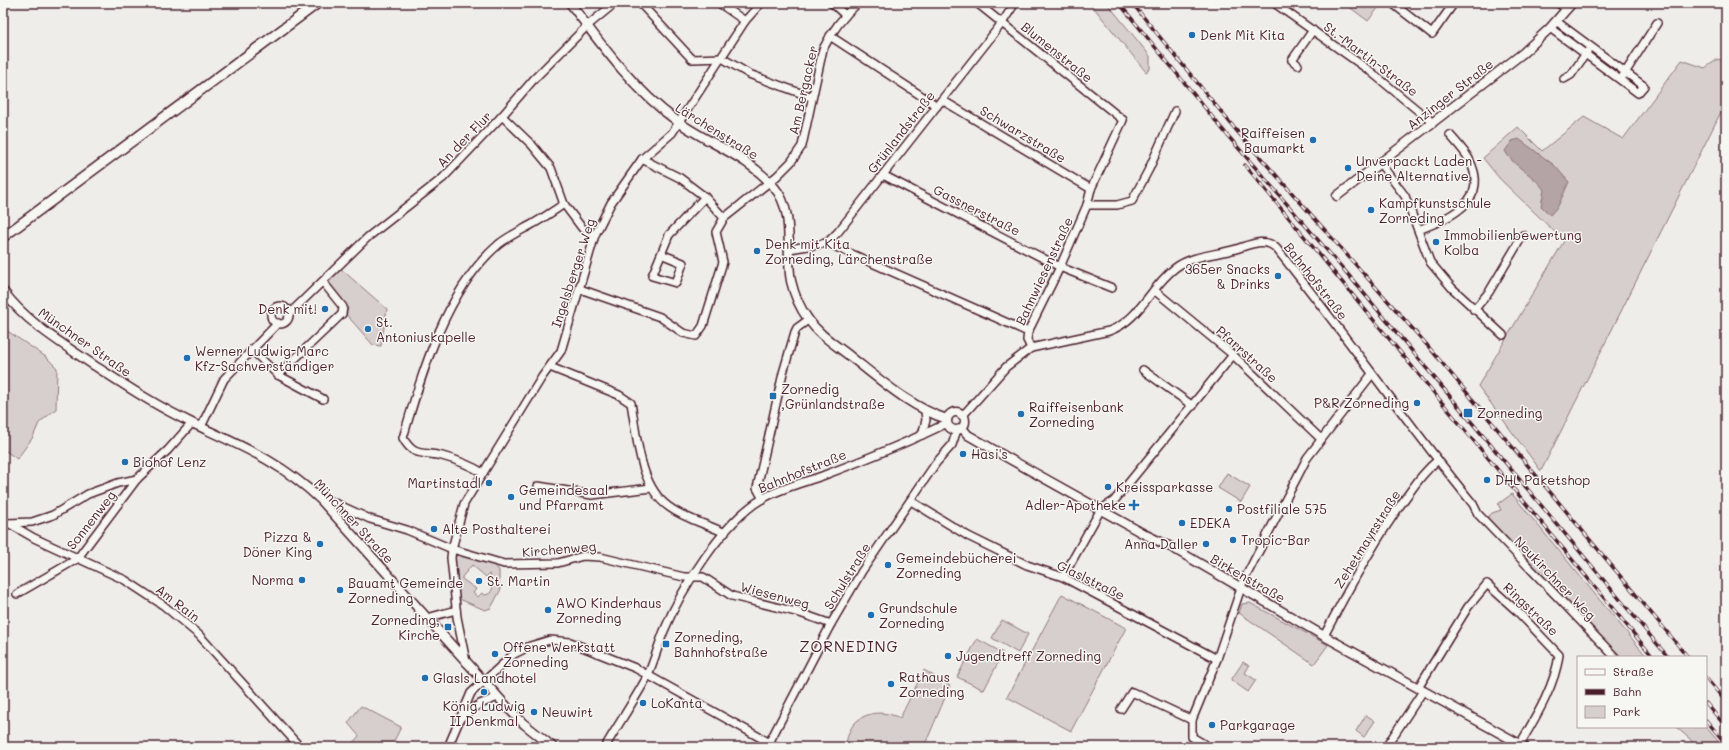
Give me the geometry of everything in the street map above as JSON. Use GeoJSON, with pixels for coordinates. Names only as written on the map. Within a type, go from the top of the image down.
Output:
{"type":"FeatureCollection","features":[{"type":"Feature","properties":{"kind":"main road"},"geometry":{"type":"LineString","coordinates":[[3,237],[318,3]]}},
{"type":"Feature","properties":{"kind":"street","name":"Lärchenstraße"},"geometry":{"type":"LineString","coordinates":[[570,3],[587,26],[640,89],[679,123],[740,158],[770,182],[780,196],[784,208],[792,282],[798,300],[808,320],[826,338],[925,411],[947,421]]}},
{"type":"Feature","properties":{"kind":"street","name":"An der Flur"},"geometry":{"type":"LineString","coordinates":[[201,427],[224,379],[252,350],[278,324],[286,321],[289,314],[368,237],[443,178],[502,116],[534,79],[587,26],[615,3]]}},
{"type":"Feature","properties":{"kind":"street"},"geometry":{"type":"LineString","coordinates":[[640,3],[692,59],[722,58],[749,74],[811,97]]}},
{"type":"Feature","properties":{"kind":"street"},"geometry":{"type":"LineString","coordinates":[[718,3],[745,21]]}},
{"type":"Feature","properties":{"kind":"street","name":"Ingelsberger Weg"},"geometry":{"type":"LineString","coordinates":[[466,662],[456,610],[451,569],[452,549],[464,504],[561,351],[595,235],[610,203],[642,159],[672,133],[745,21],[761,3]]}},
{"type":"Feature","properties":{"kind":"street"},"geometry":{"type":"LineString","coordinates":[[832,3],[845,14]]}},
{"type":"Feature","properties":{"kind":"street","name":"Am Bergacker"},"geometry":{"type":"LineString","coordinates":[[724,218],[770,182],[791,162],[802,146],[811,97],[823,50],[830,36],[845,14],[858,3]]}},
{"type":"Feature","properties":{"kind":"street","name":"Blumenstraße"},"geometry":{"type":"LineString","coordinates":[[977,3],[1123,120]]}},
{"type":"Feature","properties":{"kind":"street","name":"Grünlandstraße"},"geometry":{"type":"LineString","coordinates":[[827,243],[838,232],[883,175],[1002,23],[1015,3]]}},
{"type":"Feature","properties":{"kind":"street","name":"St.-Martin-Straße"},"geometry":{"type":"LineString","coordinates":[[1274,3],[1370,71],[1433,123]]}},
{"type":"Feature","properties":{"kind":"street"},"geometry":{"type":"LineString","coordinates":[[1392,3],[1432,34],[1454,3]]}},
{"type":"Feature","properties":{"kind":"street"},"geometry":{"type":"LineString","coordinates":[[1558,3],[1569,6]]}},
{"type":"Feature","properties":{"kind":"street","name":"Anzinger Straße"},"geometry":{"type":"LineString","coordinates":[[1337,196],[1379,162],[1433,123],[1523,53],[1550,28],[1569,6]]}},
{"type":"Feature","properties":{"kind":"street"},"geometry":{"type":"LineString","coordinates":[[1550,28],[1638,94],[1644,86],[1556,21]]}},
{"type":"Feature","properties":{"kind":"street"},"geometry":{"type":"LineString","coordinates":[[1621,81],[1625,72],[1657,22]]}},
{"type":"Feature","properties":{"kind":"street"},"geometry":{"type":"LineString","coordinates":[[1298,64],[1292,60],[1313,30]]}},
{"type":"Feature","properties":{"kind":"street","name":"Schwarzstraße"},"geometry":{"type":"LineString","coordinates":[[830,36],[939,103],[1092,189]]}},
{"type":"Feature","properties":{"kind":"street"},"geometry":{"type":"LineString","coordinates":[[1564,79],[1571,75],[1591,47]]}},
{"type":"Feature","properties":{"kind":"street","name":"Bahnwiesenstraße"},"geometry":{"type":"LineString","coordinates":[[1087,206],[1117,205],[1132,201],[1149,169],[1175,111]]}},
{"type":"Feature","properties":{"kind":"street"},"geometry":{"type":"LineString","coordinates":[[502,116],[532,145],[551,168],[564,204],[582,228],[595,235]]}},
{"type":"Feature","properties":{"kind":"street","name":"Bahnwiesenstraße"},"geometry":{"type":"LineString","coordinates":[[1031,348],[1027,340],[1028,332],[1060,267],[1087,206],[1092,189],[1123,120]]}},
{"type":"Feature","properties":{"kind":"street"},"geometry":{"type":"LineString","coordinates":[[1418,230],[1444,220],[1463,207],[1470,197],[1475,184],[1474,170],[1468,157],[1450,135]]}},
{"type":"Feature","properties":{"kind":"street"},"geometry":{"type":"LineString","coordinates":[[580,289],[660,317],[683,333],[696,336],[703,326],[723,262],[716,232],[724,218],[705,196],[680,178],[642,159]]}},
{"type":"Feature","properties":{"kind":"street"},"geometry":{"type":"LineString","coordinates":[[1379,162],[1405,196],[1430,262],[1452,288],[1474,310],[1503,335]]}},
{"type":"Feature","properties":{"kind":"street","name":"Gassnerstraße"},"geometry":{"type":"LineString","coordinates":[[883,175],[1060,267],[1112,288]]}},
{"type":"Feature","properties":{"kind":"street"},"geometry":{"type":"LineString","coordinates":[[661,254],[683,263],[676,283],[652,276],[661,254],[669,235],[705,196]]}},
{"type":"Feature","properties":{"kind":"street"},"geometry":{"type":"LineString","coordinates":[[483,473],[469,465],[440,456],[422,455],[408,448],[403,438],[413,403],[434,343],[446,319],[474,272],[501,242],[564,204]]}},
{"type":"Feature","properties":{"kind":"street"},"geometry":{"type":"LineString","coordinates":[[1474,310],[1489,292],[1523,235]]}},
{"type":"Feature","properties":{"kind":"street","name":"Bahnhofstraße"},"geometry":{"type":"LineString","coordinates":[[961,415],[966,412],[1012,360],[1031,348],[1121,327],[1176,267],[1196,258],[1228,252],[1263,242],[1272,244],[1324,308],[1372,374],[1473,504],[1478,514]]}},
{"type":"Feature","properties":{"kind":"street"},"geometry":{"type":"LineString","coordinates":[[789,249],[827,243],[1015,328],[1028,332]]}},
{"type":"Feature","properties":{"kind":"street"},"geometry":{"type":"LineString","coordinates":[[278,375],[342,316],[344,311],[343,307],[323,282]]}},
{"type":"Feature","properties":{"kind":"street","name":"Pfarrstraße"},"geometry":{"type":"LineString","coordinates":[[1154,290],[1233,355],[1321,439]]}},
{"type":"Feature","properties":{"kind":"street","name":"Münchner Straße"},"geometry":{"type":"LineString","coordinates":[[3,291],[29,319],[72,350],[164,409],[268,459],[294,477],[321,500],[498,697],[524,724],[553,747]]}},
{"type":"Feature","properties":{"kind":"street"},"geometry":{"type":"LineString","coordinates":[[278,324],[272,318],[274,308],[284,306],[289,314]]}},
{"type":"Feature","properties":{"kind":"street"},"geometry":{"type":"LineString","coordinates":[[763,499],[757,488],[783,373],[797,328],[808,320]]}},
{"type":"Feature","properties":{"kind":"street"},"geometry":{"type":"LineString","coordinates":[[252,350],[278,375],[323,399]]}},
{"type":"Feature","properties":{"kind":"street"},"geometry":{"type":"LineString","coordinates":[[1063,577],[1101,509],[1114,501],[1193,406],[1233,355]]}},
{"type":"Feature","properties":{"kind":"street"},"geometry":{"type":"LineString","coordinates":[[550,367],[618,395],[631,403],[640,457],[652,488],[668,507],[724,533]]}},
{"type":"Feature","properties":{"kind":"street"},"geometry":{"type":"LineString","coordinates":[[1143,370],[1193,406]]}},
{"type":"Feature","properties":{"kind":"street"},"geometry":{"type":"LineString","coordinates":[[1204,744],[1192,737],[1192,720],[1217,659],[1241,588],[1300,472],[1321,439],[1372,374]]}},
{"type":"Feature","properties":{"kind":"street"},"geometry":{"type":"LineString","coordinates":[[922,435],[926,420],[925,411]]}},
{"type":"Feature","properties":{"kind":"street"},"geometry":{"type":"LineString","coordinates":[[953,413],[961,415],[965,422],[960,429],[952,428],[947,421],[953,413]]}},
{"type":"Feature","properties":{"kind":"street","name":"Bahnhofstraße"},"geometry":{"type":"LineString","coordinates":[[605,747],[648,675],[664,631],[693,577],[724,533],[745,511],[763,499],[922,435],[947,421]]}},
{"type":"Feature","properties":{"kind":"street","name":"Sonnenweg"},"geometry":{"type":"LineString","coordinates":[[17,594],[77,559],[137,479],[168,450],[192,423]]}},
{"type":"Feature","properties":{"kind":"street","name":"Birkenstraße"},"geometry":{"type":"LineString","coordinates":[[960,429],[1008,458],[1522,746]]}},
{"type":"Feature","properties":{"kind":"street","name":"Schulstraße"},"geometry":{"type":"LineString","coordinates":[[769,743],[831,624],[862,571],[936,463],[952,445],[960,429]]}},
{"type":"Feature","properties":{"kind":"street","name":"Zehetmayrstraße"},"geometry":{"type":"LineString","coordinates":[[1324,636],[1358,570],[1390,520],[1426,470],[1438,460]]}},
{"type":"Feature","properties":{"kind":"street"},"geometry":{"type":"LineString","coordinates":[[6,521],[32,522],[53,515],[88,494],[118,483],[137,479]]}},
{"type":"Feature","properties":{"kind":"street"},"geometry":{"type":"LineString","coordinates":[[538,486],[592,495],[652,488]]}},
{"type":"Feature","properties":{"kind":"street","name":"Kirchenweg"},"geometry":{"type":"LineString","coordinates":[[321,500],[326,499],[370,519],[407,530],[452,549],[511,565],[558,563],[583,556],[600,557],[684,577],[693,577]]}},
{"type":"Feature","properties":{"kind":"street","name":"Glaslstraße"},"geometry":{"type":"LineString","coordinates":[[911,501],[968,536],[1027,565],[1063,577],[1217,659]]}},
{"type":"Feature","properties":{"kind":"street","name":"Neukirchner Weg"},"geometry":{"type":"LineString","coordinates":[[1478,514],[1615,656]]}},
{"type":"Feature","properties":{"kind":"street","name":"Am Rain"},"geometry":{"type":"LineString","coordinates":[[6,521],[77,559],[124,580],[152,596],[185,622],[300,747]]}},
{"type":"Feature","properties":{"kind":"street","name":"Wiesenweg"},"geometry":{"type":"LineString","coordinates":[[693,577],[703,577],[732,596],[800,613],[831,624]]}},
{"type":"Feature","properties":{"kind":"street","name":"Ringstraße"},"geometry":{"type":"LineString","coordinates":[[1421,690],[1468,607],[1487,584],[1519,613],[1559,655],[1558,663],[1539,713],[1522,746]]}},
{"type":"Feature","properties":{"kind":"street"},"geometry":{"type":"LineString","coordinates":[[427,618],[456,610]]}},
{"type":"Feature","properties":{"kind":"street"},"geometry":{"type":"LineString","coordinates":[[448,747],[471,693],[483,680],[519,651],[550,640],[570,642],[635,668],[777,747]]}},
{"type":"Feature","properties":{"kind":"street"},"geometry":{"type":"LineString","coordinates":[[1386,747],[1421,690]]}},
{"type":"Feature","properties":{"kind":"street"},"geometry":{"type":"LineString","coordinates":[[1121,709],[1132,692],[1192,720]]}},
{"type":"Feature","properties":{"kind":"street"},"geometry":{"type":"LineString","coordinates":[[459,719],[480,704],[498,697]]}},
{"type":"Feature","properties":{"kind":"green space"},"geometry":{"type":"Polygon","coordinates":[[[1090,3],[1107,3],[1150,56],[1150,69],[1146,72],[1090,3]]]}},
{"type":"Feature","properties":{"kind":"green space"},"geometry":{"type":"Polygon","coordinates":[[[1344,3],[1382,3],[1368,21],[1344,3]]]}},
{"type":"Feature","properties":{"kind":"green space"},"geometry":{"type":"Polygon","coordinates":[[[1718,59],[1726,63],[1726,102],[1541,471],[1478,386],[1564,241],[1499,178],[1483,158],[1518,127],[1542,151],[1584,117],[1623,139],[1682,60],[1705,68],[1718,59]]]}},
{"type":"Feature","properties":{"kind":"green space"},"geometry":{"type":"Polygon","coordinates":[[[341,269],[387,309],[381,346],[373,345],[345,313],[348,310],[326,283],[341,269]]]}},
{"type":"Feature","properties":{"kind":"green space"},"geometry":{"type":"Polygon","coordinates":[[[3,328],[46,357],[57,368],[56,409],[39,423],[33,437],[17,459],[3,449],[3,328]]]}},
{"type":"Feature","properties":{"kind":"green space"},"geometry":{"type":"Polygon","coordinates":[[[1227,473],[1250,487],[1241,502],[1218,488],[1227,473]]]}},
{"type":"Feature","properties":{"kind":"green space"},"geometry":{"type":"Polygon","coordinates":[[[1512,494],[1646,656],[1619,656],[1530,565],[1487,518],[1492,513],[1501,510],[1498,504],[1512,494]]]}},
{"type":"Feature","properties":{"kind":"green space"},"geometry":{"type":"Polygon","coordinates":[[[458,553],[488,561],[499,570],[499,588],[501,589],[491,608],[485,610],[457,598],[454,560],[458,553]],[[472,565],[462,579],[476,589],[473,593],[478,597],[482,593],[487,595],[492,591],[493,585],[490,583],[493,578],[489,574],[486,577],[472,565]]]}},
{"type":"Feature","properties":{"kind":"green space"},"geometry":{"type":"Polygon","coordinates":[[[1062,594],[1126,628],[1071,731],[1007,697],[1062,594]]]}},
{"type":"Feature","properties":{"kind":"green space"},"geometry":{"type":"Polygon","coordinates":[[[1250,603],[1328,645],[1314,664],[1239,613],[1242,604],[1250,603]]]}},
{"type":"Feature","properties":{"kind":"green space"},"geometry":{"type":"Polygon","coordinates":[[[1002,620],[1028,634],[1018,653],[992,638],[1002,620]]]}},
{"type":"Feature","properties":{"kind":"green space"},"geometry":{"type":"Polygon","coordinates":[[[977,639],[1003,653],[984,690],[957,677],[977,639]]]}},
{"type":"Feature","properties":{"kind":"green space"},"geometry":{"type":"Polygon","coordinates":[[[1243,662],[1249,666],[1245,673],[1256,680],[1248,692],[1231,680],[1243,662]]]}},
{"type":"Feature","properties":{"kind":"green space"},"geometry":{"type":"Polygon","coordinates":[[[924,670],[950,686],[924,747],[846,747],[851,728],[864,716],[881,713],[900,718],[924,670]]]}},
{"type":"Feature","properties":{"kind":"green space"},"geometry":{"type":"Polygon","coordinates":[[[361,706],[401,727],[394,741],[407,747],[349,747],[359,736],[348,723],[361,706]]]}},
{"type":"Feature","properties":{"kind":"green space"},"geometry":{"type":"Polygon","coordinates":[[[1366,715],[1375,721],[1364,737],[1356,731],[1366,715]]]}},
{"type":"Feature","properties":{"kind":"green space"},"geometry":{"type":"Polygon","coordinates":[[[1677,728],[1707,728],[1723,747],[1695,747],[1690,739],[1677,728]]]}},
{"type":"Feature","properties":{"kind":"shaded area"},"geometry":{"type":"Polygon","coordinates":[[[1519,139],[1554,165],[1569,182],[1558,206],[1550,215],[1541,206],[1544,190],[1540,184],[1513,162],[1505,151],[1512,141],[1519,139]]]}},
{"type":"Feature","properties":{"kind":"railway"},"geometry":{"type":"LineString","coordinates":[[1119,3],[1228,136],[1351,278],[1667,656]]}},
{"type":"Feature","properties":{"kind":"railway"},"geometry":{"type":"LineString","coordinates":[[1132,3],[1236,130],[1427,345],[1687,656]]}},
{"type":"Feature","properties":{"kind":"railway"},"geometry":{"type":"LineString","coordinates":[[1245,165],[1652,656]]}},
{"type":"Feature","properties":{"kind":"railway"},"geometry":{"type":"LineString","coordinates":[[1707,679],[1726,702]]}},
{"type":"Feature","properties":{"kind":"railway"},"geometry":{"type":"LineString","coordinates":[[1707,704],[1726,727]]}},
{"type":"Feature","properties":{"kind":"railway"},"geometry":{"type":"LineString","coordinates":[[1707,721],[1726,744]]}},
{"type":"Feature","properties":{"kind":"place","name":"Denk Mit Kita"},"geometry":{"type":"Point","coordinates":[1192,35]}},
{"type":"Feature","properties":{"kind":"place","name":"Raiffeisen Baumarkt"},"geometry":{"type":"Point","coordinates":[1313,140]}},
{"type":"Feature","properties":{"kind":"place","name":"Unverpackt Laden - Deine Alternative"},"geometry":{"type":"Point","coordinates":[1348,168]}},
{"type":"Feature","properties":{"kind":"place","name":"Kampfkunstschule Zorneding"},"geometry":{"type":"Point","coordinates":[1371,210]}},
{"type":"Feature","properties":{"kind":"place","name":"Immobilienbewertung Kolba"},"geometry":{"type":"Point","coordinates":[1436,242]}},
{"type":"Feature","properties":{"kind":"place","name":"Denk mit Kita Zorneding, Lärchenstraße"},"geometry":{"type":"Point","coordinates":[757,251]}},
{"type":"Feature","properties":{"kind":"place","name":"365er Snacks & Drinks"},"geometry":{"type":"Point","coordinates":[1278,276]}},
{"type":"Feature","properties":{"kind":"place","name":"Denk mit!"},"geometry":{"type":"Point","coordinates":[325,309]}},
{"type":"Feature","properties":{"kind":"place","name":"St. Antoniuskapelle"},"geometry":{"type":"Point","coordinates":[368,329]}},
{"type":"Feature","properties":{"kind":"place","name":"Werner Ludwig-Marc Kfz-Sachverständiger"},"geometry":{"type":"Point","coordinates":[187,358]}},
{"type":"Feature","properties":{"kind":"place","name":"Zornedig ,Grünlandstraße"},"geometry":{"type":"Point","coordinates":[773,396]}},
{"type":"Feature","properties":{"kind":"place","name":"P&R Zorneding"},"geometry":{"type":"Point","coordinates":[1417,403]}},
{"type":"Feature","properties":{"kind":"place","name":"Zorneding"},"geometry":{"type":"Point","coordinates":[1468,413]}},
{"type":"Feature","properties":{"kind":"place","name":"Raiffeisenbank Zorneding"},"geometry":{"type":"Point","coordinates":[1021,414]}},
{"type":"Feature","properties":{"kind":"place","name":"Hasi's"},"geometry":{"type":"Point","coordinates":[963,454]}},
{"type":"Feature","properties":{"kind":"place","name":"Biohof Lenz"},"geometry":{"type":"Point","coordinates":[125,462]}},
{"type":"Feature","properties":{"kind":"place","name":"DHL Paketshop"},"geometry":{"type":"Point","coordinates":[1487,480]}},
{"type":"Feature","properties":{"kind":"place","name":"Martinstadl"},"geometry":{"type":"Point","coordinates":[489,483]}},
{"type":"Feature","properties":{"kind":"place","name":"Kreissparkasse"},"geometry":{"type":"Point","coordinates":[1108,487]}},
{"type":"Feature","properties":{"kind":"place","name":"Gemeindesaal und Pfarramt"},"geometry":{"type":"Point","coordinates":[511,497]}},
{"type":"Feature","properties":{"kind":"place","name":"Adler-Apotheke"},"geometry":{"type":"Point","coordinates":[1134,505]}},
{"type":"Feature","properties":{"kind":"place","name":"Postfiliale 575"},"geometry":{"type":"Point","coordinates":[1229,509]}},
{"type":"Feature","properties":{"kind":"place","name":"EDEKA"},"geometry":{"type":"Point","coordinates":[1182,523]}},
{"type":"Feature","properties":{"kind":"place","name":"Alte Posthalterei"},"geometry":{"type":"Point","coordinates":[434,529]}},
{"type":"Feature","properties":{"kind":"place","name":"Tropic-Bar"},"geometry":{"type":"Point","coordinates":[1233,540]}},
{"type":"Feature","properties":{"kind":"place","name":"Pizza & Döner King"},"geometry":{"type":"Point","coordinates":[320,544]}},
{"type":"Feature","properties":{"kind":"place","name":"Anna Daller"},"geometry":{"type":"Point","coordinates":[1206,544]}},
{"type":"Feature","properties":{"kind":"place","name":"Gemeindebücherei Zorneding"},"geometry":{"type":"Point","coordinates":[888,565]}},
{"type":"Feature","properties":{"kind":"place","name":"Norma"},"geometry":{"type":"Point","coordinates":[302,580]}},
{"type":"Feature","properties":{"kind":"place","name":"St. Martin"},"geometry":{"type":"Point","coordinates":[479,581]}},
{"type":"Feature","properties":{"kind":"place","name":"Bauamt Gemeinde Zorneding"},"geometry":{"type":"Point","coordinates":[340,590]}},
{"type":"Feature","properties":{"kind":"place","name":"AWO Kinderhaus Zorneding"},"geometry":{"type":"Point","coordinates":[548,610]}},
{"type":"Feature","properties":{"kind":"place","name":"Grundschule Zorneding"},"geometry":{"type":"Point","coordinates":[871,615]}},
{"type":"Feature","properties":{"kind":"place","name":"Zorneding, Kirche"},"geometry":{"type":"Point","coordinates":[448,627]}},
{"type":"Feature","properties":{"kind":"place","name":"Zorneding, Bahnhofstraße"},"geometry":{"type":"Point","coordinates":[666,644]}},
{"type":"Feature","properties":{"kind":"place","name":"Offene Werkstatt Zorneding"},"geometry":{"type":"Point","coordinates":[495,654]}},
{"type":"Feature","properties":{"kind":"place","name":"Jugendtreff Zorneding"},"geometry":{"type":"Point","coordinates":[948,656]}},
{"type":"Feature","properties":{"kind":"place","name":"Glasls Landhotel"},"geometry":{"type":"Point","coordinates":[425,678]}},
{"type":"Feature","properties":{"kind":"place","name":"Rathaus Zorneding"},"geometry":{"type":"Point","coordinates":[891,684]}},
{"type":"Feature","properties":{"kind":"place","name":"König Ludwig II Denkmal"},"geometry":{"type":"Point","coordinates":[484,692]}},
{"type":"Feature","properties":{"kind":"place","name":"LoKanta"},"geometry":{"type":"Point","coordinates":[643,703]}},
{"type":"Feature","properties":{"kind":"place","name":"Neuwirt"},"geometry":{"type":"Point","coordinates":[534,712]}},
{"type":"Feature","properties":{"kind":"place","name":"Parkgarage"},"geometry":{"type":"Point","coordinates":[1212,725]}},
{"type":"Feature","properties":{"kind":"district","name":"ZORNEDING"},"geometry":{"type":"Point","coordinates":[849,647]}}]}
